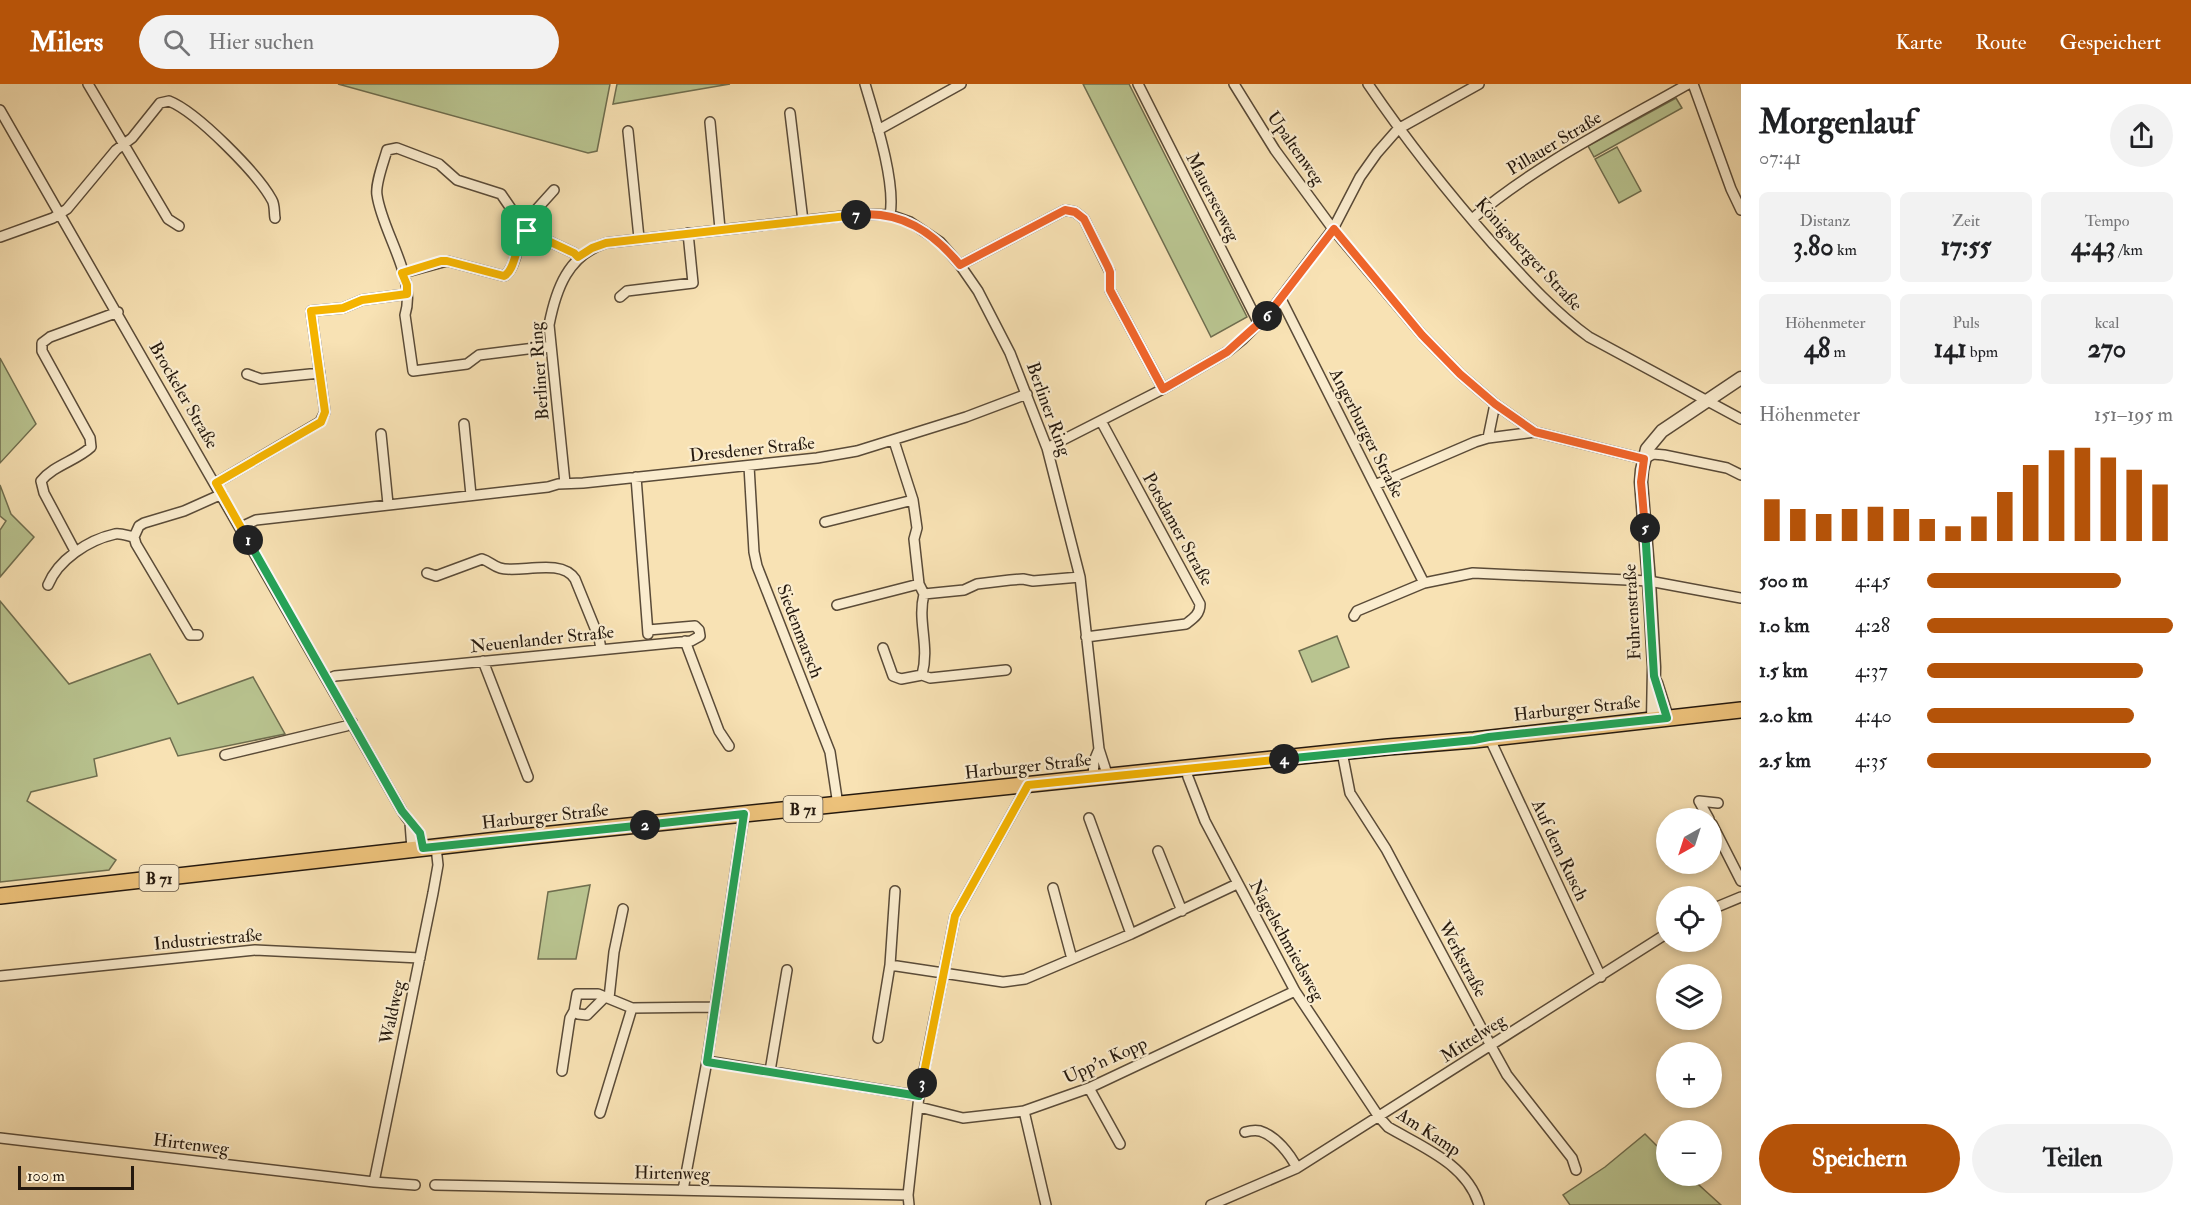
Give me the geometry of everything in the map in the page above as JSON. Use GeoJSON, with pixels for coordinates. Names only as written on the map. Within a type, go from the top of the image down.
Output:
{"type":"FeatureCollection","features":[{"type":"Feature","properties":{"kind":"main road","name":"Harburger Straße"},"geometry":{"type":"LineString","coordinates":[[0,896],[424,848],[1474,740],[1741,710]]}},
{"type":"Feature","properties":{"kind":"street"},"geometry":{"type":"LineString","coordinates":[[88,84],[168,219],[179,226]]}},
{"type":"Feature","properties":{"kind":"street"},"geometry":{"type":"LineString","coordinates":[[865,84],[878,130],[892,201],[890,215]]}},
{"type":"Feature","properties":{"kind":"street"},"geometry":{"type":"LineString","coordinates":[[878,130],[961,84]]}},
{"type":"Feature","properties":{"kind":"street","name":"Mauerseeweg"},"geometry":{"type":"LineString","coordinates":[[1138,84],[1259,324]]}},
{"type":"Feature","properties":{"kind":"street","name":"Upaltenweg"},"geometry":{"type":"LineString","coordinates":[[1234,84],[1275,150],[1334,229],[1422,335],[1460,374],[1495,404],[1535,432]]}},
{"type":"Feature","properties":{"kind":"street","name":"Königsberger Straße"},"geometry":{"type":"LineString","coordinates":[[1368,84],[1398,129],[1472,219],[1515,268],[1580,331],[1589,338],[1741,419]]}},
{"type":"Feature","properties":{"kind":"street"},"geometry":{"type":"LineString","coordinates":[[1047,448],[1163,389],[1227,352],[1259,324],[1281,299],[1334,229],[1368,164],[1398,129],[1479,84]]}},
{"type":"Feature","properties":{"kind":"street","name":"Pillauer Straße"},"geometry":{"type":"LineString","coordinates":[[1472,219],[1532,173],[1688,84]]}},
{"type":"Feature","properties":{"kind":"street"},"geometry":{"type":"LineString","coordinates":[[1693,84],[1731,189],[1741,210]]}},
{"type":"Feature","properties":{"kind":"street"},"geometry":{"type":"LineString","coordinates":[[0,237],[67,209],[116,150],[132,138],[160,103],[169,101],[210,131],[252,174],[273,202],[275,218]]}},
{"type":"Feature","properties":{"kind":"street","name":"Brockeler Straße"},"geometry":{"type":"LineString","coordinates":[[0,110],[410,823],[420,833],[424,848]]}},
{"type":"Feature","properties":{"kind":"street"},"geometry":{"type":"LineString","coordinates":[[790,114],[803,221]]}},
{"type":"Feature","properties":{"kind":"street"},"geometry":{"type":"LineString","coordinates":[[710,122],[720,230]]}},
{"type":"Feature","properties":{"kind":"street"},"geometry":{"type":"LineString","coordinates":[[628,131],[639,238]]}},
{"type":"Feature","properties":{"kind":"street"},"geometry":{"type":"LineString","coordinates":[[551,346],[479,355],[467,364],[412,371],[405,315],[407,285],[376,193],[387,150],[397,148],[439,164],[457,180],[501,194],[514,213],[527,226],[578,257]]}},
{"type":"Feature","properties":{"kind":"street"},"geometry":{"type":"LineString","coordinates":[[402,273],[447,261],[504,276],[510,271],[520,237],[554,190]]}},
{"type":"Feature","properties":{"kind":"street"},"geometry":{"type":"LineString","coordinates":[[960,265],[1065,210],[1075,212],[1084,219],[1110,272],[1110,290],[1163,389]]}},
{"type":"Feature","properties":{"kind":"street","name":"Berliner Ring"},"geometry":{"type":"LineString","coordinates":[[565,483],[549,325],[556,294],[567,270],[578,257],[606,243],[639,238],[862,214],[890,215],[910,222],[930,234],[960,265],[990,312],[1027,394],[1047,448],[1080,577],[1099,749],[1100,778]]}},
{"type":"Feature","properties":{"kind":"street"},"geometry":{"type":"LineString","coordinates":[[620,297],[627,291],[693,283],[688,233]]}},
{"type":"Feature","properties":{"kind":"street"},"geometry":{"type":"LineString","coordinates":[[216,483],[321,422],[325,412],[311,311],[343,308],[362,300],[407,294]]}},
{"type":"Feature","properties":{"kind":"street","name":"Angerburger Straße"},"geometry":{"type":"LineString","coordinates":[[1281,299],[1424,583]]}},
{"type":"Feature","properties":{"kind":"street"},"geometry":{"type":"LineString","coordinates":[[75,551],[44,493],[41,481],[47,474],[83,455],[91,447],[90,438],[42,351],[42,343],[50,336],[118,312]]}},
{"type":"Feature","properties":{"kind":"street"},"geometry":{"type":"LineString","coordinates":[[247,374],[261,379],[320,372]]}},
{"type":"Feature","properties":{"kind":"street","name":"Fuhrenstraße"},"geometry":{"type":"LineString","coordinates":[[1660,719],[1654,676],[1641,482],[1644,459],[1653,441],[1662,431],[1741,378]]}},
{"type":"Feature","properties":{"kind":"street","name":"Dresdener Straße"},"geometry":{"type":"LineString","coordinates":[[241,527],[256,520],[388,504],[548,487],[565,483],[827,457],[894,441],[1027,394]]}},
{"type":"Feature","properties":{"kind":"street"},"geometry":{"type":"LineString","coordinates":[[1488,438],[1495,404]]}},
{"type":"Feature","properties":{"kind":"street","name":"Potsdamer Straße"},"geometry":{"type":"LineString","coordinates":[[1086,637],[1186,624],[1200,610],[1200,604],[1101,421]]}},
{"type":"Feature","properties":{"kind":"street"},"geometry":{"type":"LineString","coordinates":[[464,424],[471,495]]}},
{"type":"Feature","properties":{"kind":"street"},"geometry":{"type":"LineString","coordinates":[[1375,485],[1488,438],[1535,432],[1644,459],[1653,454],[1664,455],[1727,468],[1741,475]]}},
{"type":"Feature","properties":{"kind":"street"},"geometry":{"type":"LineString","coordinates":[[381,434],[388,504]]}},
{"type":"Feature","properties":{"kind":"street"},"geometry":{"type":"LineString","coordinates":[[894,441],[913,500],[917,528],[914,539],[919,584],[924,594],[921,605],[927,658],[922,675]]}},
{"type":"Feature","properties":{"kind":"street","name":"Siedenmarsch"},"geometry":{"type":"LineString","coordinates":[[749,466],[754,552],[757,566],[830,752],[838,805]]}},
{"type":"Feature","properties":{"kind":"street"},"geometry":{"type":"LineString","coordinates":[[636,477],[648,645]]}},
{"type":"Feature","properties":{"kind":"street"},"geometry":{"type":"LineString","coordinates":[[198,635],[190,635],[134,537],[144,523],[184,511],[222,494]]}},
{"type":"Feature","properties":{"kind":"street"},"geometry":{"type":"LineString","coordinates":[[825,522],[913,500]]}},
{"type":"Feature","properties":{"kind":"street"},"geometry":{"type":"LineString","coordinates":[[48,585],[52,574],[75,551],[114,534],[134,537]]}},
{"type":"Feature","properties":{"kind":"street"},"geometry":{"type":"LineString","coordinates":[[428,573],[436,576],[482,559],[502,569],[544,566],[572,574],[599,638],[601,649]]}},
{"type":"Feature","properties":{"kind":"street"},"geometry":{"type":"LineString","coordinates":[[1354,616],[1357,611],[1424,583],[1473,573],[1649,581],[1741,598]]}},
{"type":"Feature","properties":{"kind":"street"},"geometry":{"type":"LineString","coordinates":[[924,594],[964,590],[977,584],[1010,580],[1034,581],[1080,577]]}},
{"type":"Feature","properties":{"kind":"street"},"geometry":{"type":"LineString","coordinates":[[837,605],[919,584]]}},
{"type":"Feature","properties":{"kind":"street"},"geometry":{"type":"LineString","coordinates":[[648,630],[695,626],[699,630],[700,636],[691,641],[685,641],[719,731],[729,746]]}},
{"type":"Feature","properties":{"kind":"street","name":"Neuenlander Straße"},"geometry":{"type":"LineString","coordinates":[[328,679],[335,676],[685,641]]}},
{"type":"Feature","properties":{"kind":"street"},"geometry":{"type":"LineString","coordinates":[[882,648],[893,676],[901,679],[922,675],[930,678],[1006,670]]}},
{"type":"Feature","properties":{"kind":"street"},"geometry":{"type":"LineString","coordinates":[[483,661],[528,777]]}},
{"type":"Feature","properties":{"kind":"street"},"geometry":{"type":"LineString","coordinates":[[225,755],[346,726],[352,722]]}},
{"type":"Feature","properties":{"kind":"street","name":"Auf dem Rusch"},"geometry":{"type":"LineString","coordinates":[[1489,737],[1601,977]]}},
{"type":"Feature","properties":{"kind":"street","name":"Berliner Ring"},"geometry":{"type":"LineString","coordinates":[[1099,749],[1094,761],[1100,778]]}},
{"type":"Feature","properties":{"kind":"street","name":"Werkstraße"},"geometry":{"type":"LineString","coordinates":[[1342,752],[1350,793],[1386,849],[1491,1047],[1507,1075],[1572,1158],[1576,1170]]}},
{"type":"Feature","properties":{"kind":"street","name":"Nagelschmiedsweg"},"geometry":{"type":"LineString","coordinates":[[1186,769],[1205,822],[1295,991],[1379,1117]]}},
{"type":"Feature","properties":{"kind":"street"},"geometry":{"type":"LineString","coordinates":[[909,1200],[919,1101],[955,916],[1028,785]]}},
{"type":"Feature","properties":{"kind":"street"},"geometry":{"type":"LineString","coordinates":[[1703,808],[1699,801],[1718,803]]}},
{"type":"Feature","properties":{"kind":"street"},"geometry":{"type":"LineString","coordinates":[[683,1190],[707,1062],[744,814]]}},
{"type":"Feature","properties":{"kind":"street"},"geometry":{"type":"LineString","coordinates":[[1089,818],[1131,934]]}},
{"type":"Feature","properties":{"kind":"street"},"geometry":{"type":"LineString","coordinates":[[1722,844],[1741,881]]}},
{"type":"Feature","properties":{"kind":"street","name":"Waldweg"},"geometry":{"type":"LineString","coordinates":[[374,1182],[438,865],[424,848]]}},
{"type":"Feature","properties":{"kind":"street"},"geometry":{"type":"LineString","coordinates":[[1158,851],[1182,911]]}},
{"type":"Feature","properties":{"kind":"street"},"geometry":{"type":"LineString","coordinates":[[890,965],[1003,982],[1025,979],[1131,934],[1237,884]]}},
{"type":"Feature","properties":{"kind":"street"},"geometry":{"type":"LineString","coordinates":[[1053,888],[1072,959]]}},
{"type":"Feature","properties":{"kind":"street"},"geometry":{"type":"LineString","coordinates":[[878,1038],[890,965],[895,891]]}},
{"type":"Feature","properties":{"kind":"street"},"geometry":{"type":"LineString","coordinates":[[1722,905],[1741,897]]}},
{"type":"Feature","properties":{"kind":"street"},"geometry":{"type":"LineString","coordinates":[[574,1011],[586,1015],[607,998],[623,909]]}},
{"type":"Feature","properties":{"kind":"street","name":"Mittelweg"},"geometry":{"type":"LineString","coordinates":[[1211,1205],[1297,1168],[1656,941]]}},
{"type":"Feature","properties":{"kind":"street","name":"Industriestraße"},"geometry":{"type":"LineString","coordinates":[[0,976],[255,950],[420,958]]}},
{"type":"Feature","properties":{"kind":"street"},"geometry":{"type":"LineString","coordinates":[[770,1071],[787,970]]}},
{"type":"Feature","properties":{"kind":"street","name":"Upp'n Kopp"},"geometry":{"type":"LineString","coordinates":[[707,1062],[770,1071],[919,1101],[963,1118],[1024,1111],[1089,1088],[1295,991]]}},
{"type":"Feature","properties":{"kind":"street"},"geometry":{"type":"LineString","coordinates":[[562,1071],[570,1018],[574,1011],[577,994],[598,994],[632,1008],[715,1007]]}},
{"type":"Feature","properties":{"kind":"street"},"geometry":{"type":"LineString","coordinates":[[600,1113],[632,1008]]}},
{"type":"Feature","properties":{"kind":"street"},"geometry":{"type":"LineString","coordinates":[[1089,1088],[1120,1144]]}},
{"type":"Feature","properties":{"kind":"street"},"geometry":{"type":"LineString","coordinates":[[1024,1111],[1046,1205]]}},
{"type":"Feature","properties":{"kind":"street","name":"Am Kamp"},"geometry":{"type":"LineString","coordinates":[[1379,1117],[1388,1127],[1460,1171],[1476,1194],[1479,1205]]}},
{"type":"Feature","properties":{"kind":"street"},"geometry":{"type":"LineString","coordinates":[[1245,1132],[1259,1131],[1273,1138],[1293,1159],[1297,1168]]}},
{"type":"Feature","properties":{"kind":"street","name":"Hirtenweg"},"geometry":{"type":"LineString","coordinates":[[0,1138],[414,1185]]}},
{"type":"Feature","properties":{"kind":"street","name":"Hirtenweg"},"geometry":{"type":"LineString","coordinates":[[435,1185],[683,1190],[909,1200]]}},
{"type":"Feature","properties":{"kind":"green space"},"geometry":{"type":"Polygon","coordinates":[[[338,84],[610,84],[597,151],[588,153],[338,84]]]}},
{"type":"Feature","properties":{"kind":"green space"},"geometry":{"type":"Polygon","coordinates":[[[617,84],[730,84],[613,104],[617,84]]]}},
{"type":"Feature","properties":{"kind":"green space"},"geometry":{"type":"Polygon","coordinates":[[[1083,84],[1129,84],[1247,317],[1211,337],[1083,84]]]}},
{"type":"Feature","properties":{"kind":"green space"},"geometry":{"type":"Polygon","coordinates":[[[1676,98],[1682,108],[1594,157],[1588,146],[1676,98]]]}},
{"type":"Feature","properties":{"kind":"green space"},"geometry":{"type":"Polygon","coordinates":[[[1617,147],[1641,191],[1619,203],[1595,159],[1617,147]]]}},
{"type":"Feature","properties":{"kind":"green space"},"geometry":{"type":"Polygon","coordinates":[[[0,358],[36,424],[0,463],[0,358]]]}},
{"type":"Feature","properties":{"kind":"green space"},"geometry":{"type":"Polygon","coordinates":[[[0,485],[11,514],[34,537],[0,577],[0,530],[6,521],[0,516],[0,485]]]}},
{"type":"Feature","properties":{"kind":"green space"},"geometry":{"type":"Polygon","coordinates":[[[0,601],[69,684],[150,654],[178,704],[253,677],[285,734],[178,756],[170,738],[94,759],[97,776],[31,792],[27,801],[116,860],[109,870],[0,882],[0,601]]]}},
{"type":"Feature","properties":{"kind":"green space"},"geometry":{"type":"Polygon","coordinates":[[[1337,636],[1349,667],[1312,682],[1299,651],[1337,636]]]}},
{"type":"Feature","properties":{"kind":"green space"},"geometry":{"type":"Polygon","coordinates":[[[590,885],[576,959],[538,959],[548,892],[590,885]]]}},
{"type":"Feature","properties":{"kind":"green space"},"geometry":{"type":"Polygon","coordinates":[[[1645,1134],[1656,1145],[1656,1186],[1700,1186],[1721,1205],[1570,1205],[1563,1195],[1605,1167],[1645,1134]]]}},
{"type":"Feature","properties":{"kind":"route"},"geometry":{"type":"LineString","coordinates":[[1065,210],[1075,212],[1084,219],[1108,267],[1110,290],[1163,389],[1227,352],[1243,339],[1270,312],[1334,229],[1422,335],[1460,374],[1495,404],[1535,432],[1644,459],[1641,482],[1654,676],[1667,718],[1028,785],[955,916],[919,1096],[707,1062],[744,814],[423,848],[420,833],[402,811],[216,483],[321,422],[325,412],[311,311],[343,308],[362,300],[407,294],[407,285],[402,273],[441,261],[504,276],[510,271],[520,237],[527,231],[578,257],[606,243],[639,238],[862,214],[890,215],[921,227],[940,242],[960,265],[1065,210]]}}]}
